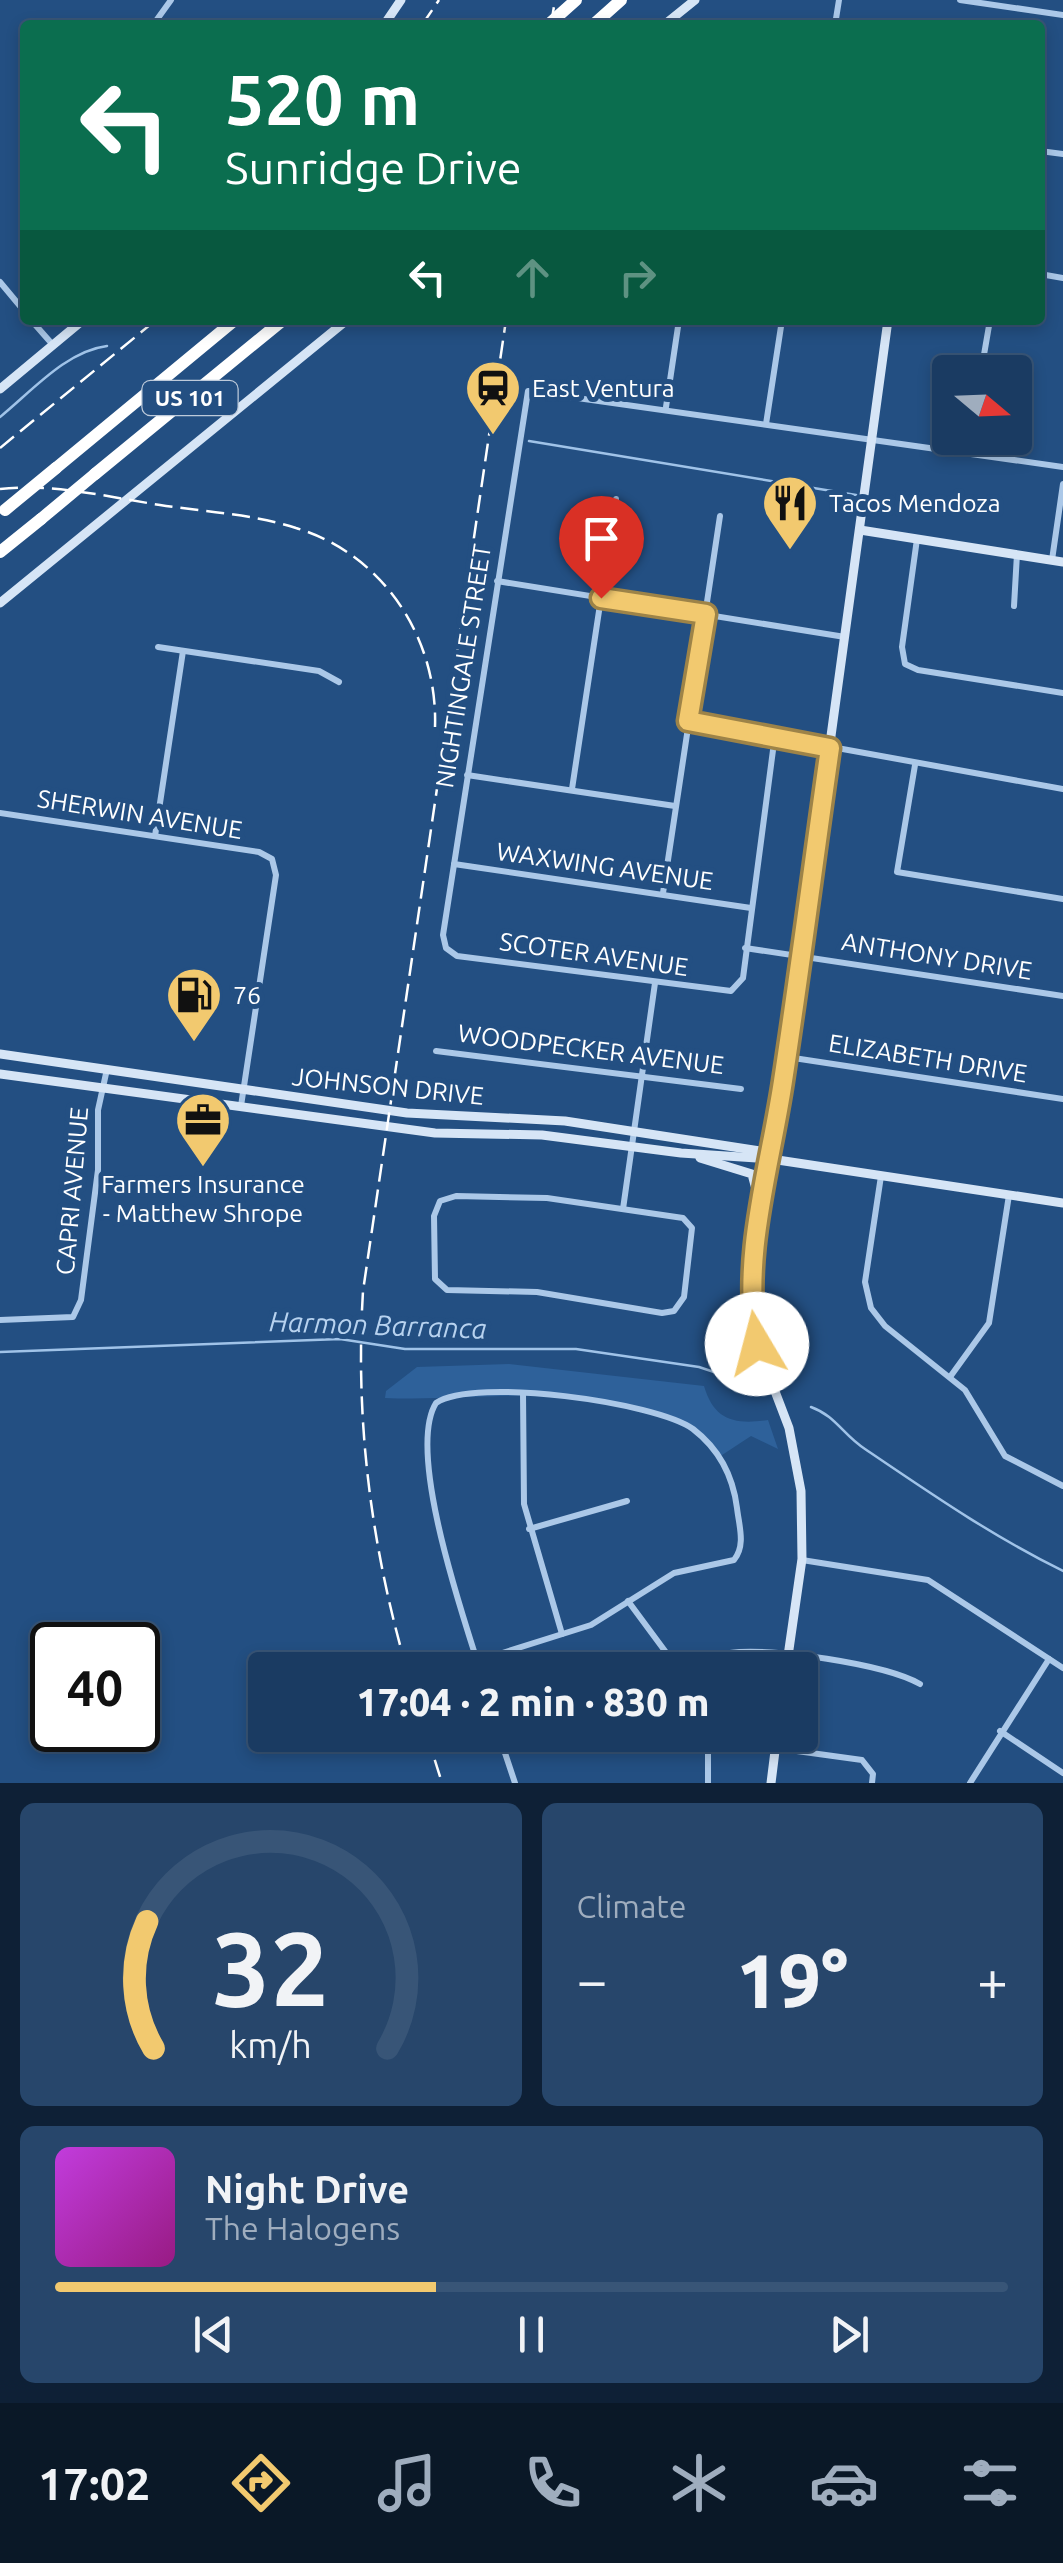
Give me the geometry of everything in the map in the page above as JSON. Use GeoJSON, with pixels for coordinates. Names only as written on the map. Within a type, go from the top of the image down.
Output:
{"type":"FeatureCollection","features":[{"type":"Feature","properties":{"kind":"highway"},"geometry":{"type":"LineString","coordinates":[[554,20],[576,0]]}},
{"type":"Feature","properties":{"kind":"highway"},"geometry":{"type":"LineString","coordinates":[[599,20],[621,0]]}},
{"type":"Feature","properties":{"kind":"highway","name":"US 101"},"geometry":{"type":"LineString","coordinates":[[2,512],[229,325]]}},
{"type":"Feature","properties":{"kind":"highway","name":"US 101"},"geometry":{"type":"LineString","coordinates":[[0,552],[278,325]]}},
{"type":"Feature","properties":{"kind":"street"},"geometry":{"type":"LineString","coordinates":[[670,20],[695,0]]}},
{"type":"Feature","properties":{"kind":"street"},"geometry":{"type":"LineString","coordinates":[[960,0],[1063,15]]}},
{"type":"Feature","properties":{"kind":"street"},"geometry":{"type":"LineString","coordinates":[[0,282],[20,306]]}},
{"type":"Feature","properties":{"kind":"street"},"geometry":{"type":"LineString","coordinates":[[36,325],[53,345]]}},
{"type":"Feature","properties":{"kind":"street"},"geometry":{"type":"LineString","coordinates":[[0,388],[76,325]]}},
{"type":"Feature","properties":{"kind":"street"},"geometry":{"type":"LineString","coordinates":[[0,603],[341,325]]}},
{"type":"Feature","properties":{"kind":"street"},"geometry":{"type":"LineString","coordinates":[[678,325],[666,408],[932,447]]}},
{"type":"Feature","properties":{"kind":"street"},"geometry":{"type":"LineString","coordinates":[[766,424],[781,325]]}},
{"type":"Feature","properties":{"kind":"street"},"geometry":{"type":"LineString","coordinates":[[752,1261],[787,1057],[887,325]]}},
{"type":"Feature","properties":{"kind":"street"},"geometry":{"type":"LineString","coordinates":[[984,355],[989,325]]}},
{"type":"Feature","properties":{"kind":"street","name":"NIGHTINGALE STREET"},"geometry":{"type":"LineString","coordinates":[[446,948],[443,935],[524,398],[528,391],[666,408]]}},
{"type":"Feature","properties":{"kind":"street"},"geometry":{"type":"LineString","coordinates":[[987,455],[1063,467]]}},
{"type":"Feature","properties":{"kind":"street"},"geometry":{"type":"LineString","coordinates":[[860,530],[1057,561],[1063,484]]}},
{"type":"Feature","properties":{"kind":"street"},"geometry":{"type":"LineString","coordinates":[[572,789],[616,499]]}},
{"type":"Feature","properties":{"kind":"street"},"geometry":{"type":"LineString","coordinates":[[663,893],[720,516]]}},
{"type":"Feature","properties":{"kind":"street"},"geometry":{"type":"LineString","coordinates":[[917,539],[902,648],[905,664],[918,670],[1063,693]]}},
{"type":"Feature","properties":{"kind":"street"},"geometry":{"type":"LineString","coordinates":[[1014,606],[1017,554]]}},
{"type":"Feature","properties":{"kind":"street"},"geometry":{"type":"LineString","coordinates":[[496,581],[846,637]]}},
{"type":"Feature","properties":{"kind":"street"},"geometry":{"type":"LineString","coordinates":[[158,647],[319,671],[339,682]]}},
{"type":"Feature","properties":{"kind":"street"},"geometry":{"type":"LineString","coordinates":[[155,836],[184,651]]}},
{"type":"Feature","properties":{"kind":"street"},"geometry":{"type":"LineString","coordinates":[[688,721],[1063,789]]}},
{"type":"Feature","properties":{"kind":"street"},"geometry":{"type":"LineString","coordinates":[[745,948],[775,735]]}},
{"type":"Feature","properties":{"kind":"street"},"geometry":{"type":"LineString","coordinates":[[915,765],[898,872],[1063,899]]}},
{"type":"Feature","properties":{"kind":"street"},"geometry":{"type":"LineString","coordinates":[[467,775],[676,806]]}},
{"type":"Feature","properties":{"kind":"street","name":"SHERWIN AVENUE"},"geometry":{"type":"LineString","coordinates":[[0,813],[259,852],[272,859],[276,875],[244,1089]]}},
{"type":"Feature","properties":{"kind":"street","name":"WAXWING AVENUE"},"geometry":{"type":"LineString","coordinates":[[454,864],[751,908]]}},
{"type":"Feature","properties":{"kind":"street","name":"SCOTER AVENUE"},"geometry":{"type":"LineString","coordinates":[[446,948],[457,956],[725,993],[738,987],[745,948]]}},
{"type":"Feature","properties":{"kind":"street","name":"ANTHONY DRIVE"},"geometry":{"type":"LineString","coordinates":[[745,948],[1063,996]]}},
{"type":"Feature","properties":{"kind":"street"},"geometry":{"type":"LineString","coordinates":[[624,1209],[655,983]]}},
{"type":"Feature","properties":{"kind":"street","name":"WOODPECKER AVENUE"},"geometry":{"type":"LineString","coordinates":[[436,1051],[741,1089]]}},
{"type":"Feature","properties":{"kind":"street","name":"JOHNSON DRIVE"},"geometry":{"type":"LineString","coordinates":[[0,1054],[407,1113],[550,1120],[760,1151],[771,1158]]}},
{"type":"Feature","properties":{"kind":"street","name":"ELIZABETH DRIVE"},"geometry":{"type":"LineString","coordinates":[[787,1057],[1063,1099]]}},
{"type":"Feature","properties":{"kind":"street","name":"CAPRI AVENUE"},"geometry":{"type":"LineString","coordinates":[[0,1320],[73,1317],[81,1300],[98,1170],[97,1120],[107,1068]]}},
{"type":"Feature","properties":{"kind":"street","name":"JOHNSON DRIVE"},"geometry":{"type":"LineString","coordinates":[[0,1074],[435,1133],[542,1135],[681,1153],[771,1158],[1063,1202]]}},
{"type":"Feature","properties":{"kind":"street"},"geometry":{"type":"LineString","coordinates":[[241,1106],[244,1089]]}},
{"type":"Feature","properties":{"kind":"street"},"geometry":{"type":"LineString","coordinates":[[681,1153],[752,1174],[756,1189],[750,1294],[757,1344],[796,1457],[802,1491],[802,1560],[788,1652]]}},
{"type":"Feature","properties":{"kind":"street"},"geometry":{"type":"LineString","coordinates":[[882,1176],[865,1282],[868,1300],[880,1321],[970,1395],[1004,1456],[1063,1486]]}},
{"type":"Feature","properties":{"kind":"street"},"geometry":{"type":"LineString","coordinates":[[950,1377],[989,1323],[1009,1195]]}},
{"type":"Feature","properties":{"kind":"street"},"geometry":{"type":"LineString","coordinates":[[456,1196],[548,1198],[624,1209],[689,1221],[692,1228],[679,1307],[662,1313],[537,1292],[447,1290],[435,1280],[434,1216],[440,1201],[456,1196]]}},
{"type":"Feature","properties":{"kind":"street"},"geometry":{"type":"LineString","coordinates":[[523,1393],[521,1468],[530,1530],[562,1634]]}},
{"type":"Feature","properties":{"kind":"street"},"geometry":{"type":"LineString","coordinates":[[474,1652],[445,1559],[433,1498],[430,1418],[438,1400],[523,1393],[625,1404],[668,1416],[695,1431],[719,1457],[735,1492],[742,1546],[734,1560],[674,1574],[600,1621],[505,1652]]}},
{"type":"Feature","properties":{"kind":"street"},"geometry":{"type":"LineString","coordinates":[[530,1530],[627,1502]]}},
{"type":"Feature","properties":{"kind":"street"},"geometry":{"type":"LineString","coordinates":[[802,1560],[928,1580],[1063,1668]]}},
{"type":"Feature","properties":{"kind":"street"},"geometry":{"type":"LineString","coordinates":[[628,1601],[666,1652]]}},
{"type":"Feature","properties":{"kind":"street"},"geometry":{"type":"LineString","coordinates":[[970,1783],[1049,1659]]}},
{"type":"Feature","properties":{"kind":"street"},"geometry":{"type":"LineString","coordinates":[[818,1660],[887,1670],[920,1684]]}},
{"type":"Feature","properties":{"kind":"street"},"geometry":{"type":"LineString","coordinates":[[1000,1731],[1063,1773]]}},
{"type":"Feature","properties":{"kind":"street"},"geometry":{"type":"LineString","coordinates":[[505,1752],[515,1783]]}},
{"type":"Feature","properties":{"kind":"street"},"geometry":{"type":"LineString","coordinates":[[708,1752],[708,1783]]}},
{"type":"Feature","properties":{"kind":"street"},"geometry":{"type":"LineString","coordinates":[[771,1783],[775,1752]]}},
{"type":"Feature","properties":{"kind":"street"},"geometry":{"type":"LineString","coordinates":[[801,1752],[865,1762],[873,1774],[872,1783]]}},
{"type":"Feature","properties":{"kind":"shaded area"},"geometry":{"type":"Polygon","coordinates":[[[509,1364],[704,1386],[713,1406],[727,1418],[745,1422],[768,1420],[778,1449],[751,1436],[719,1457],[678,1421],[643,1408],[607,1401],[533,1396],[385,1398],[386,1391],[417,1367],[509,1364]]]}},
{"type":"Feature","properties":{"kind":"waterway"},"geometry":{"type":"LineString","coordinates":[[0,417],[63,364],[107,346]]}},
{"type":"Feature","properties":{"kind":"waterway"},"geometry":{"type":"LineString","coordinates":[[529,441],[856,495]]}},
{"type":"Feature","properties":{"kind":"waterway","name":"Harmon Barranca"},"geometry":{"type":"LineString","coordinates":[[0,1352],[340,1339],[405,1349],[576,1349],[699,1367],[750,1384]]}},
{"type":"Feature","properties":{"kind":"waterway","name":"Harmon Barranca"},"geometry":{"type":"LineString","coordinates":[[811,1407],[827,1415],[857,1444],[937,1498],[1063,1571]]}},
{"type":"Feature","properties":{"kind":"railway"},"geometry":{"type":"LineString","coordinates":[[425,20],[439,0]]}},
{"type":"Feature","properties":{"kind":"railway"},"geometry":{"type":"LineString","coordinates":[[552,20],[555,0]]}},
{"type":"Feature","properties":{"kind":"railway"},"geometry":{"type":"LineString","coordinates":[[0,448],[150,325]]}},
{"type":"Feature","properties":{"kind":"railway"},"geometry":{"type":"LineString","coordinates":[[402,1652],[368,1483],[361,1388],[363,1291],[505,325]]}},
{"type":"Feature","properties":{"kind":"railway"},"geometry":{"type":"LineString","coordinates":[[0,489],[60,489],[246,516],[327,540],[379,579],[399,604],[427,662],[435,727]]}},
{"type":"Feature","properties":{"kind":"railway"},"geometry":{"type":"LineString","coordinates":[[432,1752],[442,1783]]}},
{"type":"Feature","properties":{"kind":"place","name":"East Ventura"},"geometry":{"type":"Point","coordinates":[493,437]}},
{"type":"Feature","properties":{"kind":"place","name":"Tacos Mendoza"},"geometry":{"type":"Point","coordinates":[790,552]}},
{"type":"Feature","properties":{"kind":"place","name":"76"},"geometry":{"type":"Point","coordinates":[194,1044]}},
{"type":"Feature","properties":{"kind":"place","name":"Farmers Insurance - Matthew Shrope"},"geometry":{"type":"Point","coordinates":[203,1169]}},
{"type":"Feature","properties":{"kind":"route"},"geometry":{"type":"LineString","coordinates":[[601,598],[706,614],[688,721],[830,748],[783,1083],[752,1261],[750,1294],[757,1344]]}}]}
